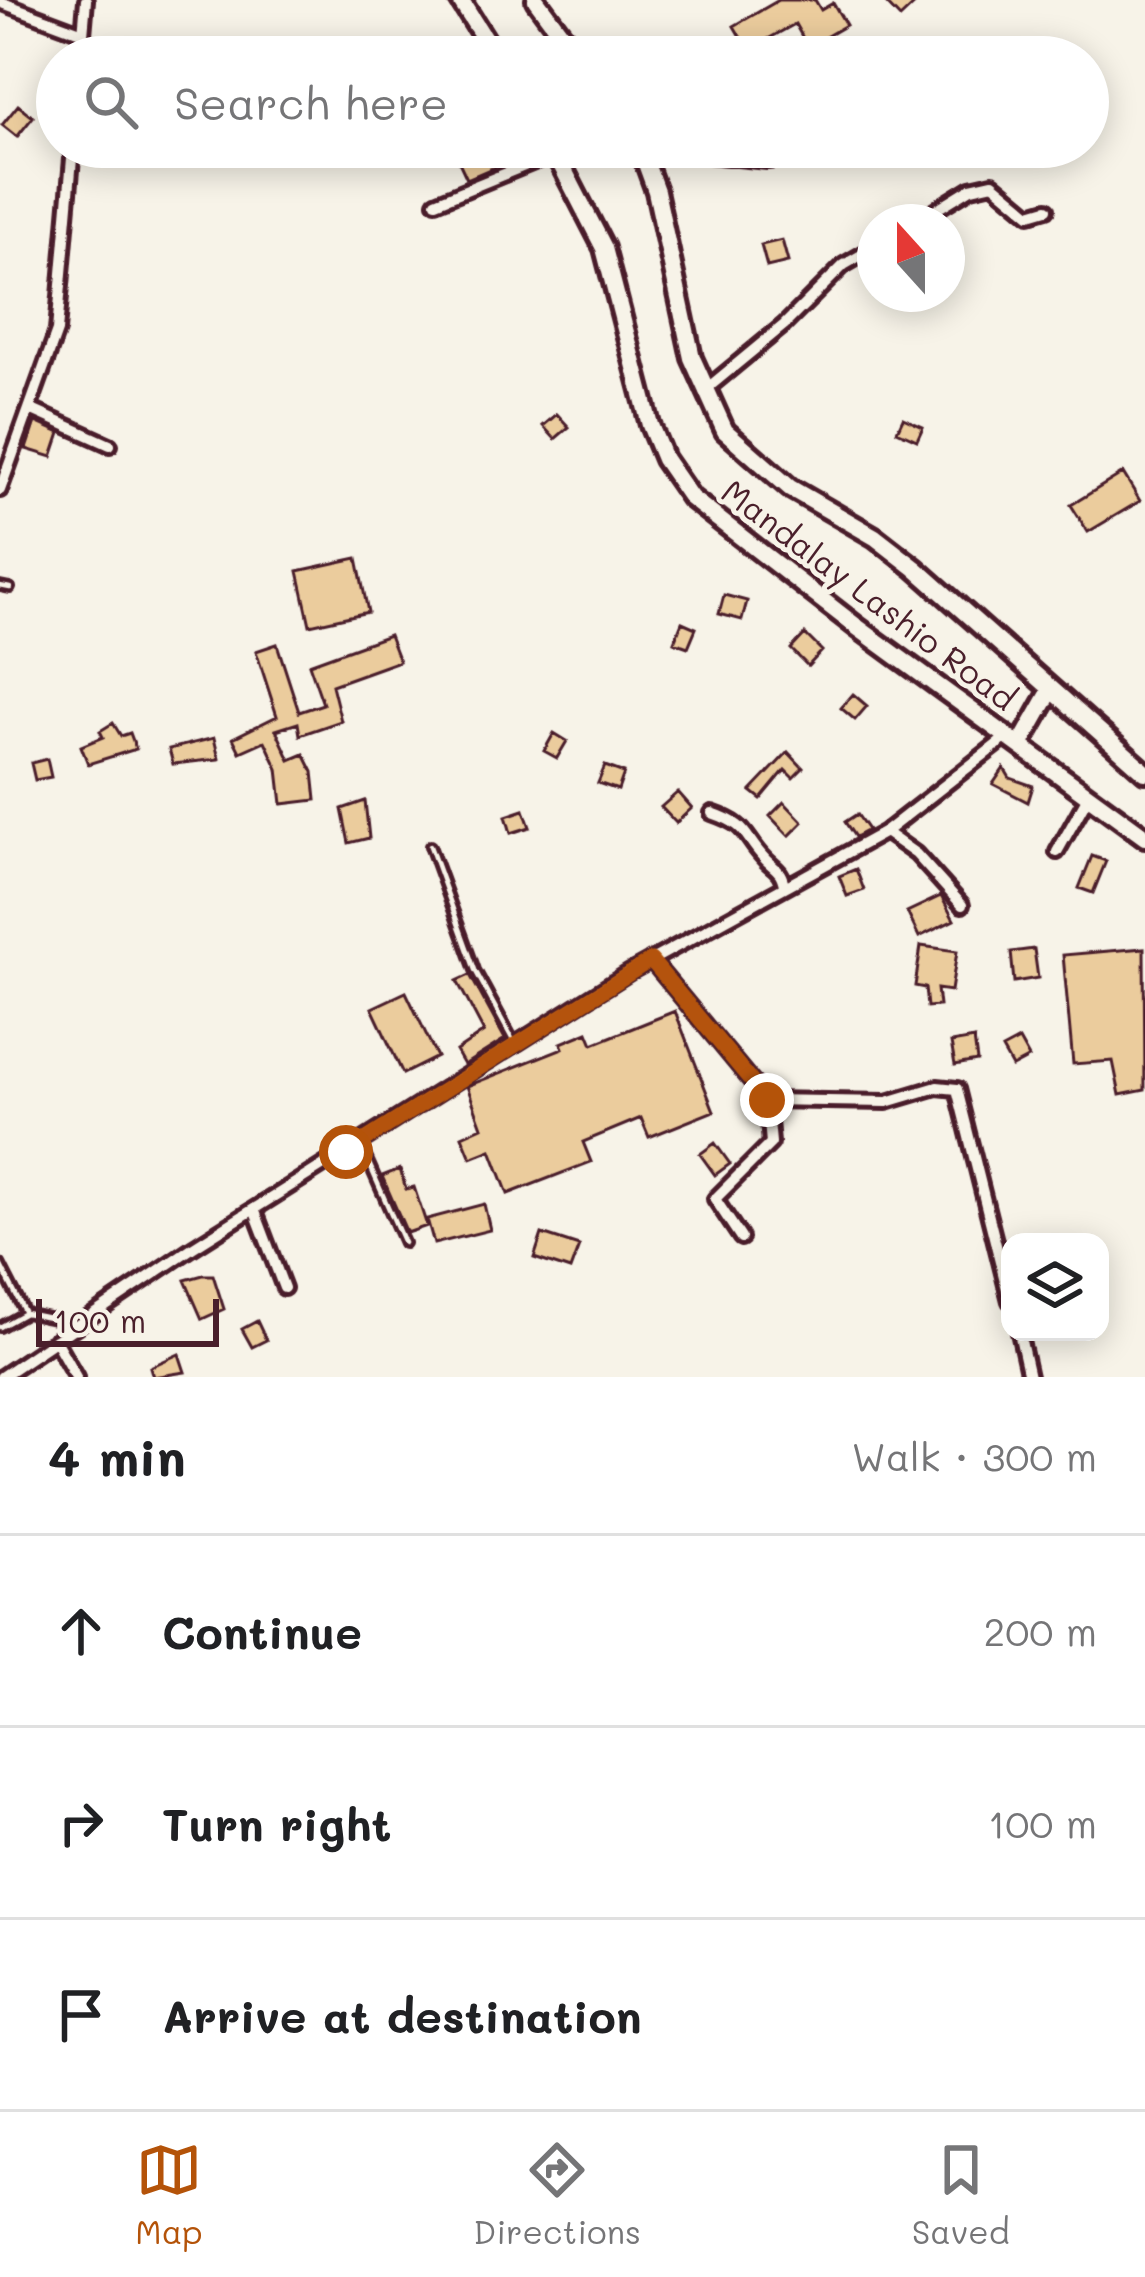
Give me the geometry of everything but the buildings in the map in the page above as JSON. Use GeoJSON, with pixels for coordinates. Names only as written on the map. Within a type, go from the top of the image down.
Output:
{"type":"FeatureCollection","features":[{"type":"Feature","properties":{"kind":"highway"},"geometry":{"type":"LineString","coordinates":[[460,0],[483,36]]}},
{"type":"Feature","properties":{"kind":"highway"},"geometry":{"type":"LineString","coordinates":[[536,0],[563,36]]}},
{"type":"Feature","properties":{"kind":"highway","name":"Mandalay Lashio Road"},"geometry":{"type":"LineString","coordinates":[[563,168],[604,248],[635,380],[674,476],[715,520],[1145,837]]}},
{"type":"Feature","properties":{"kind":"highway","name":"Mandalay Lashio Road"},"geometry":{"type":"LineString","coordinates":[[648,168],[703,392],[738,446],[790,488],[893,551],[1145,772]]}},
{"type":"Feature","properties":{"kind":"highway"},"geometry":{"type":"LineString","coordinates":[[1013,740],[1051,690]]}},
{"type":"Feature","properties":{"kind":"street"},"geometry":{"type":"LineString","coordinates":[[83,36],[86,0]]}},
{"type":"Feature","properties":{"kind":"street"},"geometry":{"type":"LineString","coordinates":[[0,2],[83,33]]}},
{"type":"Feature","properties":{"kind":"street"},"geometry":{"type":"LineString","coordinates":[[0,490],[57,331],[71,168]]}},
{"type":"Feature","properties":{"kind":"street"},"geometry":{"type":"LineString","coordinates":[[436,202],[513,168]]}},
{"type":"Feature","properties":{"kind":"street"},"geometry":{"type":"LineString","coordinates":[[949,204],[985,184],[1000,186],[1030,214],[1047,209]]}},
{"type":"Feature","properties":{"kind":"street"},"geometry":{"type":"LineString","coordinates":[[703,392],[857,257]]}},
{"type":"Feature","properties":{"kind":"street"},"geometry":{"type":"LineString","coordinates":[[30,409],[110,446]]}},
{"type":"Feature","properties":{"kind":"street"},"geometry":{"type":"LineString","coordinates":[[1,1377],[254,1209],[651,960],[885,832],[1013,740]]}},
{"type":"Feature","properties":{"kind":"street"},"geometry":{"type":"LineString","coordinates":[[1057,852],[1089,795]]}},
{"type":"Feature","properties":{"kind":"street"},"geometry":{"type":"LineString","coordinates":[[712,813],[748,830],[765,860],[779,869],[784,885]]}},
{"type":"Feature","properties":{"kind":"street"},"geometry":{"type":"LineString","coordinates":[[885,832],[916,854],[962,904]]}},
{"type":"Feature","properties":{"kind":"street"},"geometry":{"type":"LineString","coordinates":[[651,960],[767,1100],[771,1144],[715,1199],[742,1238]]}},
{"type":"Feature","properties":{"kind":"street"},"geometry":{"type":"LineString","coordinates":[[767,1100],[887,1102],[937,1087],[957,1089],[1001,1265]]}},
{"type":"Feature","properties":{"kind":"street"},"geometry":{"type":"LineString","coordinates":[[254,1209],[284,1288]]}},
{"type":"Feature","properties":{"kind":"street"},"geometry":{"type":"LineString","coordinates":[[55,1340],[76,1377]]}},
{"type":"Feature","properties":{"kind":"street"},"geometry":{"type":"LineString","coordinates":[[1021,1341],[1029,1377]]}},
{"type":"Feature","properties":{"kind":"lane"},"geometry":{"type":"LineString","coordinates":[[0,586],[10,588]]}},
{"type":"Feature","properties":{"kind":"lane"},"geometry":{"type":"LineString","coordinates":[[430,846],[475,970],[515,1044]]}},
{"type":"Feature","properties":{"kind":"lane"},"geometry":{"type":"LineString","coordinates":[[360,1143],[404,1243]]}},
{"type":"Feature","properties":{"kind":"lane"},"geometry":{"type":"LineString","coordinates":[[0,1264],[25,1313]]}},
{"type":"Feature","properties":{"kind":"lane"},"geometry":{"type":"LineString","coordinates":[[0,1327],[25,1313],[78,1324]]}},
{"type":"Feature","properties":{"kind":"route"},"geometry":{"type":"LineString","coordinates":[[346,1152],[651,960],[754,1090],[767,1100]]}}]}
